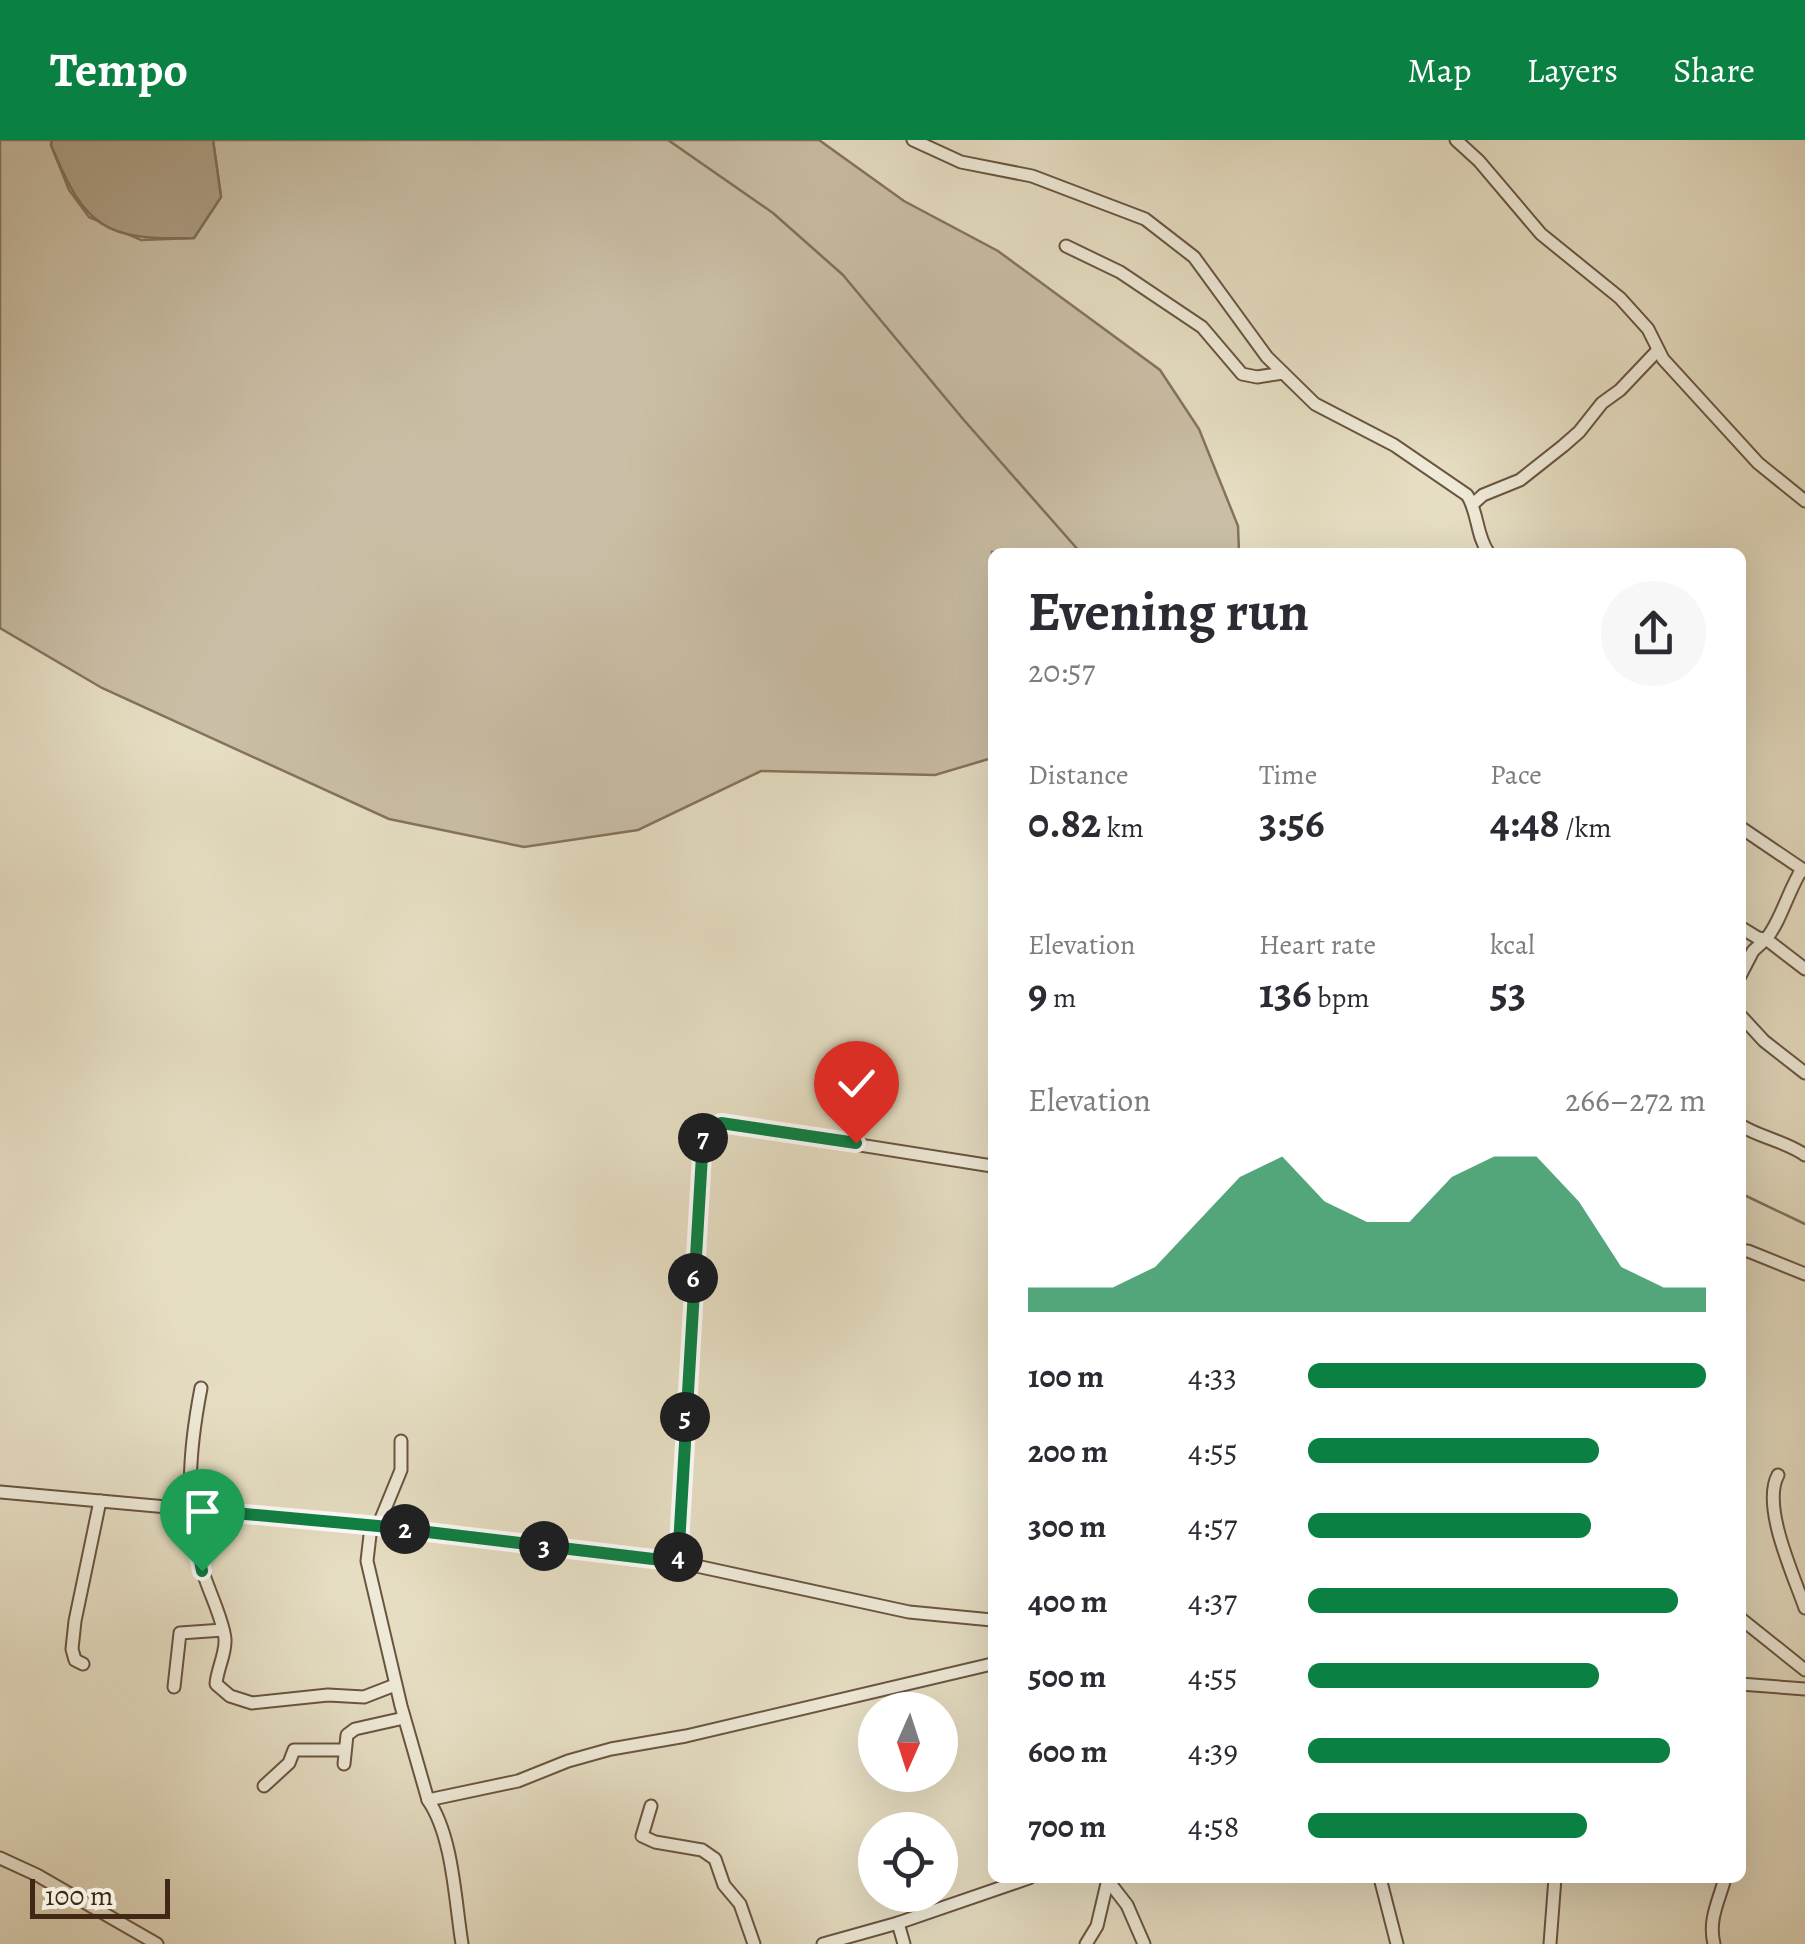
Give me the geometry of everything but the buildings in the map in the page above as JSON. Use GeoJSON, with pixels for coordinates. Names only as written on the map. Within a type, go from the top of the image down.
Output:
{"type":"FeatureCollection","features":[{"type":"Feature","properties":{"kind":"street"},"geometry":{"type":"LineString","coordinates":[[913,140],[960,162],[1032,176],[1145,219],[1194,257],[1267,357],[1315,404],[1443,476],[1473,504]]}},
{"type":"Feature","properties":{"kind":"street"},"geometry":{"type":"LineString","coordinates":[[1456,140],[1541,234],[1620,298],[1648,330],[1658,350],[1758,463],[1805,502]]}},
{"type":"Feature","properties":{"kind":"street"},"geometry":{"type":"LineString","coordinates":[[1066,246],[1120,272],[1202,327],[1242,374],[1283,374]]}},
{"type":"Feature","properties":{"kind":"street"},"geometry":{"type":"LineString","coordinates":[[1486,548],[1473,516],[1473,504],[1483,494],[1520,480],[1571,439],[1602,402],[1620,390],[1658,350]]}},
{"type":"Feature","properties":{"kind":"street"},"geometry":{"type":"LineString","coordinates":[[1746,831],[1804,870],[1785,897],[1774,930],[1753,951],[1746,964]]}},
{"type":"Feature","properties":{"kind":"street"},"geometry":{"type":"LineString","coordinates":[[1746,930],[1766,939],[1805,969]]}},
{"type":"Feature","properties":{"kind":"street"},"geometry":{"type":"LineString","coordinates":[[1746,1021],[1764,1041],[1805,1072]]}},
{"type":"Feature","properties":{"kind":"street"},"geometry":{"type":"LineString","coordinates":[[678,1562],[702,1148],[710,1128],[721,1123],[988,1165]]}},
{"type":"Feature","properties":{"kind":"street"},"geometry":{"type":"LineString","coordinates":[[1746,1128],[1785,1142],[1805,1156]]}},
{"type":"Feature","properties":{"kind":"street"},"geometry":{"type":"LineString","coordinates":[[1746,1251],[1805,1274]]}},
{"type":"Feature","properties":{"kind":"street"},"geometry":{"type":"LineString","coordinates":[[200,1388],[188,1478],[202,1571],[223,1630],[225,1646],[216,1684],[243,1702],[328,1695],[364,1697],[395,1685]]}},
{"type":"Feature","properties":{"kind":"street"},"geometry":{"type":"LineString","coordinates":[[401,1442],[401,1470],[374,1526],[367,1561],[395,1685],[453,1877],[462,1944]]}},
{"type":"Feature","properties":{"kind":"street"},"geometry":{"type":"LineString","coordinates":[[1778,1475],[1774,1483],[1779,1532],[1805,1608]]}},
{"type":"Feature","properties":{"kind":"street"},"geometry":{"type":"LineString","coordinates":[[0,1492],[374,1526],[678,1562],[909,1612],[988,1620]]}},
{"type":"Feature","properties":{"kind":"street"},"geometry":{"type":"LineString","coordinates":[[83,1664],[76,1660],[72,1649],[100,1501]]}},
{"type":"Feature","properties":{"kind":"street"},"geometry":{"type":"LineString","coordinates":[[1746,1623],[1805,1670]]}},
{"type":"Feature","properties":{"kind":"street"},"geometry":{"type":"LineString","coordinates":[[174,1687],[180,1633],[223,1630]]}},
{"type":"Feature","properties":{"kind":"street"},"geometry":{"type":"LineString","coordinates":[[428,1800],[518,1781],[611,1749],[686,1736],[988,1665]]}},
{"type":"Feature","properties":{"kind":"street"},"geometry":{"type":"LineString","coordinates":[[1746,1684],[1805,1689]]}},
{"type":"Feature","properties":{"kind":"street"},"geometry":{"type":"LineString","coordinates":[[264,1786],[289,1763],[294,1750],[344,1757],[347,1735],[355,1729],[404,1718]]}},
{"type":"Feature","properties":{"kind":"street"},"geometry":{"type":"LineString","coordinates":[[651,1806],[642,1836],[702,1850],[715,1859],[724,1885],[740,1904],[754,1944]]}},
{"type":"Feature","properties":{"kind":"street"},"geometry":{"type":"LineString","coordinates":[[0,1858],[45,1879],[158,1944]]}},
{"type":"Feature","properties":{"kind":"street"},"geometry":{"type":"LineString","coordinates":[[824,1944],[1014,1883]]}},
{"type":"Feature","properties":{"kind":"street"},"geometry":{"type":"LineString","coordinates":[[1086,1944],[1097,1926],[1106,1883]]}},
{"type":"Feature","properties":{"kind":"street"},"geometry":{"type":"LineString","coordinates":[[1111,1883],[1128,1905],[1144,1944]]}},
{"type":"Feature","properties":{"kind":"street"},"geometry":{"type":"LineString","coordinates":[[1381,1883],[1397,1944]]}},
{"type":"Feature","properties":{"kind":"street"},"geometry":{"type":"LineString","coordinates":[[1550,1944],[1555,1883]]}},
{"type":"Feature","properties":{"kind":"street"},"geometry":{"type":"LineString","coordinates":[[1714,1944],[1713,1911],[1723,1883]]}},
{"type":"Feature","properties":{"kind":"street"},"geometry":{"type":"LineString","coordinates":[[898,1923],[904,1944]]}},
{"type":"Feature","properties":{"kind":"shaded area"},"geometry":{"type":"Polygon","coordinates":[[[0,140],[52,140],[69,190],[89,217],[141,240],[194,238],[221,197],[213,140],[819,140],[904,201],[998,251],[1160,370],[1199,429],[1238,526],[1239,548],[988,548],[988,759],[935,775],[761,771],[638,830],[524,847],[389,819],[102,688],[0,628],[0,140]]]}},
{"type":"Feature","properties":{"kind":"shaded area"},"geometry":{"type":"Polygon","coordinates":[[[52,140],[213,140],[221,197],[194,238],[118,232],[87,211],[75,195],[52,140]]]}},
{"type":"Feature","properties":{"kind":"waterway"},"geometry":{"type":"LineString","coordinates":[[668,140],[773,213],[843,275],[1076,548]]}},
{"type":"Feature","properties":{"kind":"waterway"},"geometry":{"type":"LineString","coordinates":[[1746,1196],[1805,1224]]}},
{"type":"Feature","properties":{"kind":"route"},"geometry":{"type":"LineString","coordinates":[[202,1571],[190,1509],[378,1526],[678,1562],[703,1138],[710,1128],[721,1123],[856,1143]]}}]}
